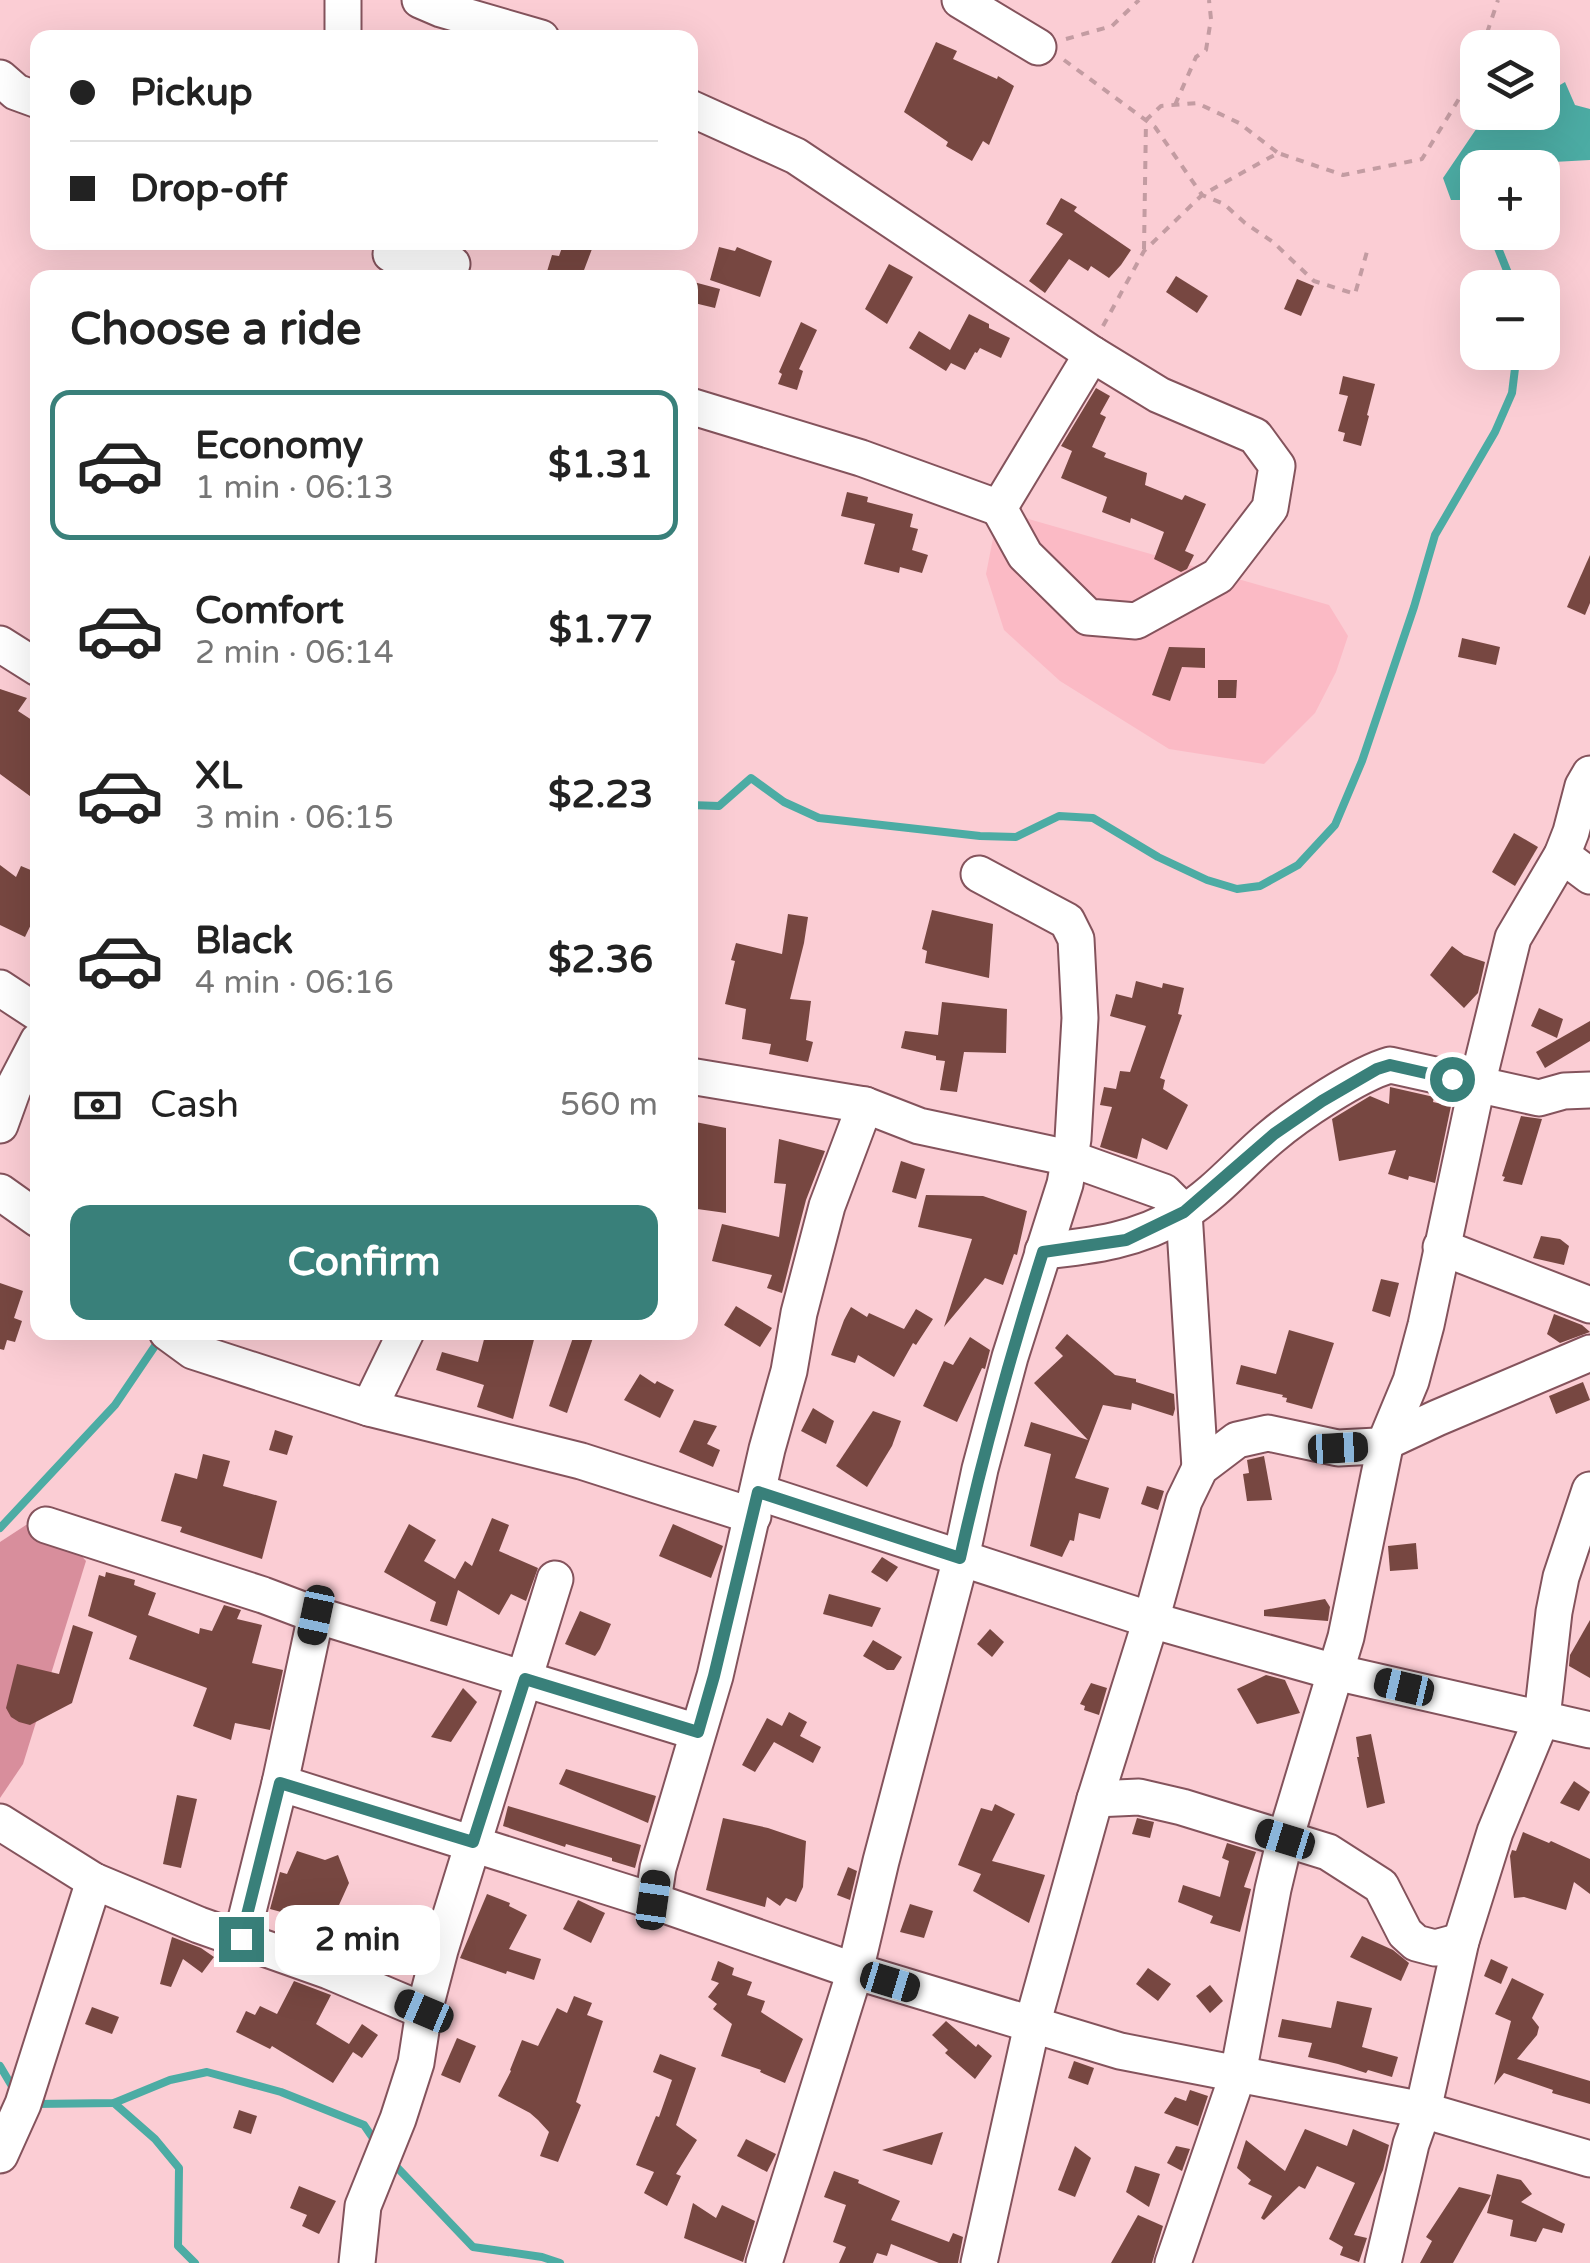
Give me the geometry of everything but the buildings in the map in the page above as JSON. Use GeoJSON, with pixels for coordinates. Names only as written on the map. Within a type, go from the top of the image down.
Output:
{"type":"FeatureCollection","features":[{"type":"Feature","properties":{"kind":"street"},"geometry":{"type":"LineString","coordinates":[[343,0],[343,30]]}},
{"type":"Feature","properties":{"kind":"street"},"geometry":{"type":"LineString","coordinates":[[420,0],[514,30]]}},
{"type":"Feature","properties":{"kind":"street"},"geometry":{"type":"LineString","coordinates":[[960,0],[1038,46]]}},
{"type":"Feature","properties":{"kind":"street"},"geometry":{"type":"LineString","coordinates":[[0,78],[16,92],[30,97]]}},
{"type":"Feature","properties":{"kind":"street"},"geometry":{"type":"LineString","coordinates":[[698,112],[796,156],[1159,395],[1255,436],[1278,466],[1270,508],[1218,576],[1136,622],[1088,617],[1025,555],[998,508],[861,458],[698,408]]}},
{"type":"Feature","properties":{"kind":"street"},"geometry":{"type":"LineString","coordinates":[[393,250],[391,254],[450,261]]}},
{"type":"Feature","properties":{"kind":"street"},"geometry":{"type":"LineString","coordinates":[[998,508],[1092,354]]}},
{"type":"Feature","properties":{"kind":"street"},"geometry":{"type":"LineString","coordinates":[[0,644],[30,663]]}},
{"type":"Feature","properties":{"kind":"street"},"geometry":{"type":"LineString","coordinates":[[1174,2263],[1238,2074],[1285,1839],[1346,1638],[1386,1441],[1411,1381],[1426,1324],[1476,1086],[1513,938],[1576,866],[1571,832],[1590,774]]}},
{"type":"Feature","properties":{"kind":"street"},"geometry":{"type":"LineString","coordinates":[[764,2263],[855,1971],[985,1450],[1064,1184],[1073,1139],[1080,1018],[1076,939],[1067,921],[980,874]]}},
{"type":"Feature","properties":{"kind":"street"},"geometry":{"type":"LineString","coordinates":[[0,988],[30,1007]]}},
{"type":"Feature","properties":{"kind":"street"},"geometry":{"type":"LineString","coordinates":[[0,1125],[30,1056]]}},
{"type":"Feature","properties":{"kind":"street"},"geometry":{"type":"LineString","coordinates":[[1043,1252],[1126,1240],[1184,1212],[1274,1134],[1322,1101],[1390,1065],[1539,1098],[1564,1090],[1590,1090]]}},
{"type":"Feature","properties":{"kind":"street"},"geometry":{"type":"LineString","coordinates":[[698,1077],[865,1105],[920,1126],[1069,1158],[1164,1192],[1184,1212],[1200,1468]]}},
{"type":"Feature","properties":{"kind":"street"},"geometry":{"type":"LineString","coordinates":[[732,1600],[827,1206],[865,1105]]}},
{"type":"Feature","properties":{"kind":"street"},"geometry":{"type":"LineString","coordinates":[[0,1192],[30,1213]]}},
{"type":"Feature","properties":{"kind":"street"},"geometry":{"type":"LineString","coordinates":[[1441,1247],[1590,1306]]}},
{"type":"Feature","properties":{"kind":"street"},"geometry":{"type":"LineString","coordinates":[[178,1340],[193,1351],[370,1408],[960,1558],[1151,1620],[1335,1672],[1590,1730]]}},
{"type":"Feature","properties":{"kind":"street"},"geometry":{"type":"LineString","coordinates":[[370,1408],[402,1340]]}},
{"type":"Feature","properties":{"kind":"street"},"geometry":{"type":"LineString","coordinates":[[979,2263],[1032,2024],[1184,1501],[1200,1468],[1237,1440],[1268,1433],[1338,1448],[1377,1446],[1590,1352]]}},
{"type":"Feature","properties":{"kind":"street"},"geometry":{"type":"LineString","coordinates":[[1384,2263],[1462,1941],[1495,1832],[1542,1718],[1557,1594],[1590,1490]]}},
{"type":"Feature","properties":{"kind":"street"},"geometry":{"type":"LineString","coordinates":[[653,1900],[658,1868],[714,1676],[755,1504]]}},
{"type":"Feature","properties":{"kind":"street"},"geometry":{"type":"LineString","coordinates":[[46,1525],[316,1615],[698,1732]]}},
{"type":"Feature","properties":{"kind":"street"},"geometry":{"type":"LineString","coordinates":[[357,2263],[363,2206],[416,2063],[424,2011],[555,1580]]}},
{"type":"Feature","properties":{"kind":"street"},"geometry":{"type":"LineString","coordinates":[[241,1939],[316,1615]]}},
{"type":"Feature","properties":{"kind":"street"},"geometry":{"type":"LineString","coordinates":[[280,1783],[653,1900],[855,1971],[1120,2051],[1424,2110],[1590,2159]]}},
{"type":"Feature","properties":{"kind":"street"},"geometry":{"type":"LineString","coordinates":[[1095,1799],[1139,1797],[1328,1852],[1381,1886],[1405,1933],[1416,1942],[1435,1948],[1462,1941]]}},
{"type":"Feature","properties":{"kind":"street"},"geometry":{"type":"LineString","coordinates":[[0,1822],[94,1881],[424,2011]]}},
{"type":"Feature","properties":{"kind":"street"},"geometry":{"type":"LineString","coordinates":[[0,2155],[24,2104],[94,1881]]}},
{"type":"Feature","properties":{"kind":"path"},"geometry":{"type":"LineString","coordinates":[[1038,46],[1112,26],[1139,0]]}},
{"type":"Feature","properties":{"kind":"path"},"geometry":{"type":"LineString","coordinates":[[1175,105],[1196,57],[1206,50],[1210,0]]}},
{"type":"Feature","properties":{"kind":"path"},"geometry":{"type":"LineString","coordinates":[[1488,30],[1498,0]]}},
{"type":"Feature","properties":{"kind":"path"},"geometry":{"type":"LineString","coordinates":[[1038,46],[1070,64],[1155,127],[1202,195],[1224,204],[1274,242],[1314,281],[1355,294],[1368,248]]}},
{"type":"Feature","properties":{"kind":"path"},"geometry":{"type":"LineString","coordinates":[[1144,251],[1146,120],[1161,106],[1196,103],[1240,123],[1278,153],[1343,174],[1422,159],[1460,97]]}},
{"type":"Feature","properties":{"kind":"path"},"geometry":{"type":"LineString","coordinates":[[1092,354],[1105,319],[1144,251],[1202,195],[1278,153]]}},
{"type":"Feature","properties":{"kind":"shaded area"},"geometry":{"type":"Polygon","coordinates":[[[999,508],[1329,605],[1348,636],[1336,672],[1315,713],[1264,764],[1169,749],[1060,681],[1004,630],[986,574],[999,508]]]}},
{"type":"Feature","properties":{"kind":"shaded area"},"geometry":{"type":"Polygon","coordinates":[[[26,1525],[60,1531],[86,1561],[23,1764],[0,1798],[0,1542],[26,1525]]]}},
{"type":"Feature","properties":{"kind":"water"},"geometry":{"type":"Polygon","coordinates":[[[1565,82],[1575,105],[1590,109],[1590,160],[1560,162],[1560,150],[1462,150],[1475,130],[1560,130],[1560,85],[1565,82]]]}},
{"type":"Feature","properties":{"kind":"water"},"geometry":{"type":"Polygon","coordinates":[[[1460,153],[1460,200],[1451,200],[1443,178],[1460,153]]]}},
{"type":"Feature","properties":{"kind":"waterway"},"geometry":{"type":"LineString","coordinates":[[1499,250],[1507,270]]}},
{"type":"Feature","properties":{"kind":"waterway"},"geometry":{"type":"LineString","coordinates":[[698,805],[719,806],[751,778],[784,802],[819,818],[1016,837],[1059,816],[1093,818],[1158,857],[1207,880],[1237,889],[1260,886],[1298,865],[1335,825],[1362,761],[1435,535],[1495,432],[1512,393],[1515,370]]}},
{"type":"Feature","properties":{"kind":"waterway"},"geometry":{"type":"LineString","coordinates":[[0,1528],[115,1405],[159,1340]]}},
{"type":"Feature","properties":{"kind":"waterway"},"geometry":{"type":"LineString","coordinates":[[0,2066],[16,2093]]}},
{"type":"Feature","properties":{"kind":"waterway"},"geometry":{"type":"LineString","coordinates":[[35,2104],[114,2103],[170,2080],[207,2072],[281,2092],[364,2125],[377,2144]]}},
{"type":"Feature","properties":{"kind":"waterway"},"geometry":{"type":"LineString","coordinates":[[114,2103],[155,2139],[179,2168],[178,2246],[195,2263]]}},
{"type":"Feature","properties":{"kind":"waterway"},"geometry":{"type":"LineString","coordinates":[[392,2162],[473,2247],[560,2263]]}},
{"type":"Feature","properties":{"kind":"route"},"geometry":{"type":"LineString","coordinates":[[241,1939],[280,1783],[473,1842],[525,1679],[698,1732],[758,1492],[960,1558],[1010,1358],[1043,1252],[1126,1240],[1184,1212],[1274,1134],[1377,1069],[1390,1065],[1452,1079]]}}]}
